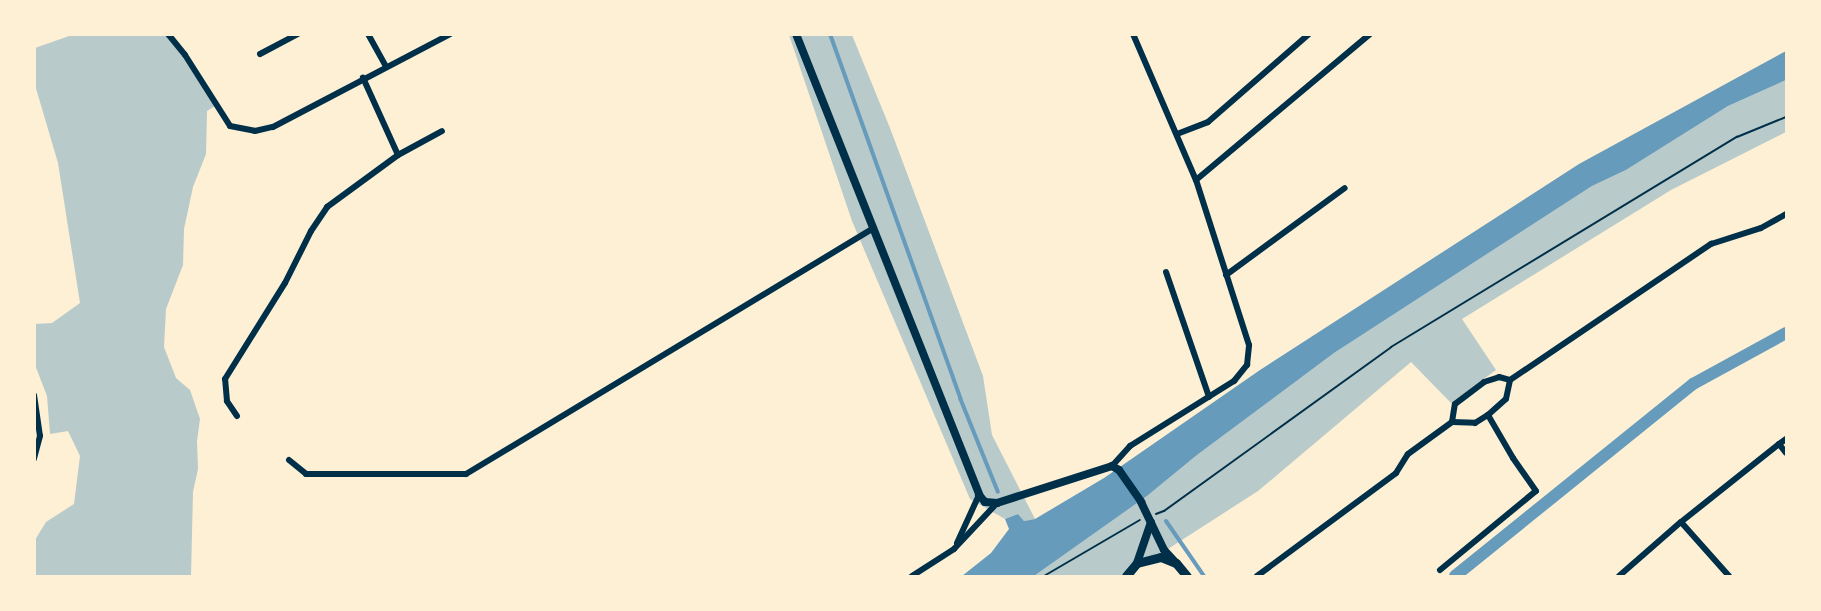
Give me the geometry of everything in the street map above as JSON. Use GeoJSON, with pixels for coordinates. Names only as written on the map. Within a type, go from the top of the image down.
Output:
{"type":"FeatureCollection","features":[{"type":"Feature","properties":{"kind":"main road"},"geometry":{"type":"LineString","coordinates":[[1126,576],[1137,563],[1152,557],[1176,563],[1187,576]]}},
{"type":"Feature","properties":{"kind":"street"},"geometry":{"type":"LineString","coordinates":[[168,34],[185,54],[221,116],[230,126],[255,131],[273,127],[450,34]]}},
{"type":"Feature","properties":{"kind":"street"},"geometry":{"type":"LineString","coordinates":[[260,54],[298,34]]}},
{"type":"Feature","properties":{"kind":"street"},"geometry":{"type":"LineString","coordinates":[[368,34],[386,66]]}},
{"type":"Feature","properties":{"kind":"street"},"geometry":{"type":"LineString","coordinates":[[796,34],[871,230],[979,495],[985,502],[997,503],[1116,468],[1131,446],[1234,381],[1247,365],[1249,345],[1196,180],[1134,37],[1142,34]]}},
{"type":"Feature","properties":{"kind":"street"},"geometry":{"type":"LineString","coordinates":[[1177,135],[1208,122],[1309,34]]}},
{"type":"Feature","properties":{"kind":"street"},"geometry":{"type":"LineString","coordinates":[[1196,180],[1370,34]]}},
{"type":"Feature","properties":{"kind":"street"},"geometry":{"type":"LineString","coordinates":[[363,78],[398,155]]}},
{"type":"Feature","properties":{"kind":"street"},"geometry":{"type":"LineString","coordinates":[[237,416],[227,401],[225,379],[285,283],[311,231],[327,207],[398,155],[442,131]]}},
{"type":"Feature","properties":{"kind":"street"},"geometry":{"type":"LineString","coordinates":[[1226,275],[1345,188]]}},
{"type":"Feature","properties":{"kind":"street"},"geometry":{"type":"LineString","coordinates":[[1257,576],[1396,473],[1408,454],[1452,422],[1475,423],[1488,415],[1506,399],[1509,380],[1711,244],[1761,228],[1786,214]]}},
{"type":"Feature","properties":{"kind":"street"},"geometry":{"type":"LineString","coordinates":[[289,460],[306,474],[466,474],[871,230]]}},
{"type":"Feature","properties":{"kind":"street"},"geometry":{"type":"LineString","coordinates":[[1166,272],[1209,397]]}},
{"type":"Feature","properties":{"kind":"street"},"geometry":{"type":"LineString","coordinates":[[1452,422],[1455,404],[1472,390],[1499,377],[1509,380]]}},
{"type":"Feature","properties":{"kind":"street"},"geometry":{"type":"LineString","coordinates":[[34,395],[40,436],[34,459]]}},
{"type":"Feature","properties":{"kind":"street"},"geometry":{"type":"LineString","coordinates":[[1440,570],[1536,491],[1513,458],[1488,415]]}},
{"type":"Feature","properties":{"kind":"street"},"geometry":{"type":"LineString","coordinates":[[1619,576],[1681,522],[1786,439]]}},
{"type":"Feature","properties":{"kind":"street"},"geometry":{"type":"LineString","coordinates":[[1779,444],[1786,453]]}},
{"type":"Feature","properties":{"kind":"street"},"geometry":{"type":"LineString","coordinates":[[1116,468],[1151,521],[1164,550],[1176,563]]}},
{"type":"Feature","properties":{"kind":"street"},"geometry":{"type":"LineString","coordinates":[[954,549],[979,495]]}},
{"type":"Feature","properties":{"kind":"street"},"geometry":{"type":"LineString","coordinates":[[912,576],[954,549],[997,503]]}},
{"type":"Feature","properties":{"kind":"street"},"geometry":{"type":"LineString","coordinates":[[1137,563],[1148,538],[1151,521]]}},
{"type":"Feature","properties":{"kind":"street"},"geometry":{"type":"LineString","coordinates":[[1681,522],[1729,576]]}},
{"type":"Feature","properties":{"kind":"path"},"geometry":{"type":"LineString","coordinates":[[1164,511],[1391,347],[1737,136],[1786,117]]}},
{"type":"Feature","properties":{"kind":"path"},"geometry":{"type":"LineString","coordinates":[[1044,576],[1140,520]]}},
{"type":"Feature","properties":{"kind":"shaded area"},"geometry":{"type":"Polygon","coordinates":[[[72,35],[168,35],[215,106],[207,111],[206,154],[193,187],[184,229],[183,265],[166,309],[164,347],[176,378],[190,390],[200,419],[197,441],[198,469],[193,492],[191,576],[35,576],[35,540],[46,522],[74,504],[80,456],[68,431],[50,434],[47,396],[35,365],[35,324],[52,323],[80,303],[58,163],[35,85],[35,48],[72,35]]]}},
{"type":"Feature","properties":{"kind":"shaded area"},"geometry":{"type":"Polygon","coordinates":[[[789,35],[852,35],[890,128],[983,376],[992,435],[1035,519],[1024,521],[1018,514],[1005,519],[970,499],[852,221],[789,35]]]}},
{"type":"Feature","properties":{"kind":"shaded area"},"geometry":{"type":"Polygon","coordinates":[[[1786,80],[1786,132],[1671,190],[1462,319],[1496,370],[1451,403],[1411,362],[1258,491],[1126,576],[1034,576],[1147,496],[1197,455],[1334,353],[1592,186],[1626,170],[1728,106],[1786,80]]]}},
{"type":"Feature","properties":{"kind":"water"},"geometry":{"type":"Polygon","coordinates":[[[1786,51],[1786,80],[1728,106],[1626,170],[1592,186],[1334,353],[1197,455],[1147,496],[1034,576],[962,576],[991,553],[1009,529],[1005,519],[1018,514],[1024,521],[1035,519],[1104,478],[1260,370],[1579,164],[1786,51]]]}},
{"type":"Feature","properties":{"kind":"waterway"},"geometry":{"type":"LineString","coordinates":[[830,34],[960,398],[998,492]]}},
{"type":"Feature","properties":{"kind":"waterway"},"geometry":{"type":"LineString","coordinates":[[1455,576],[1693,384],[1786,333]]}},
{"type":"Feature","properties":{"kind":"waterway"},"geometry":{"type":"LineString","coordinates":[[1166,521],[1204,576]]}}]}
